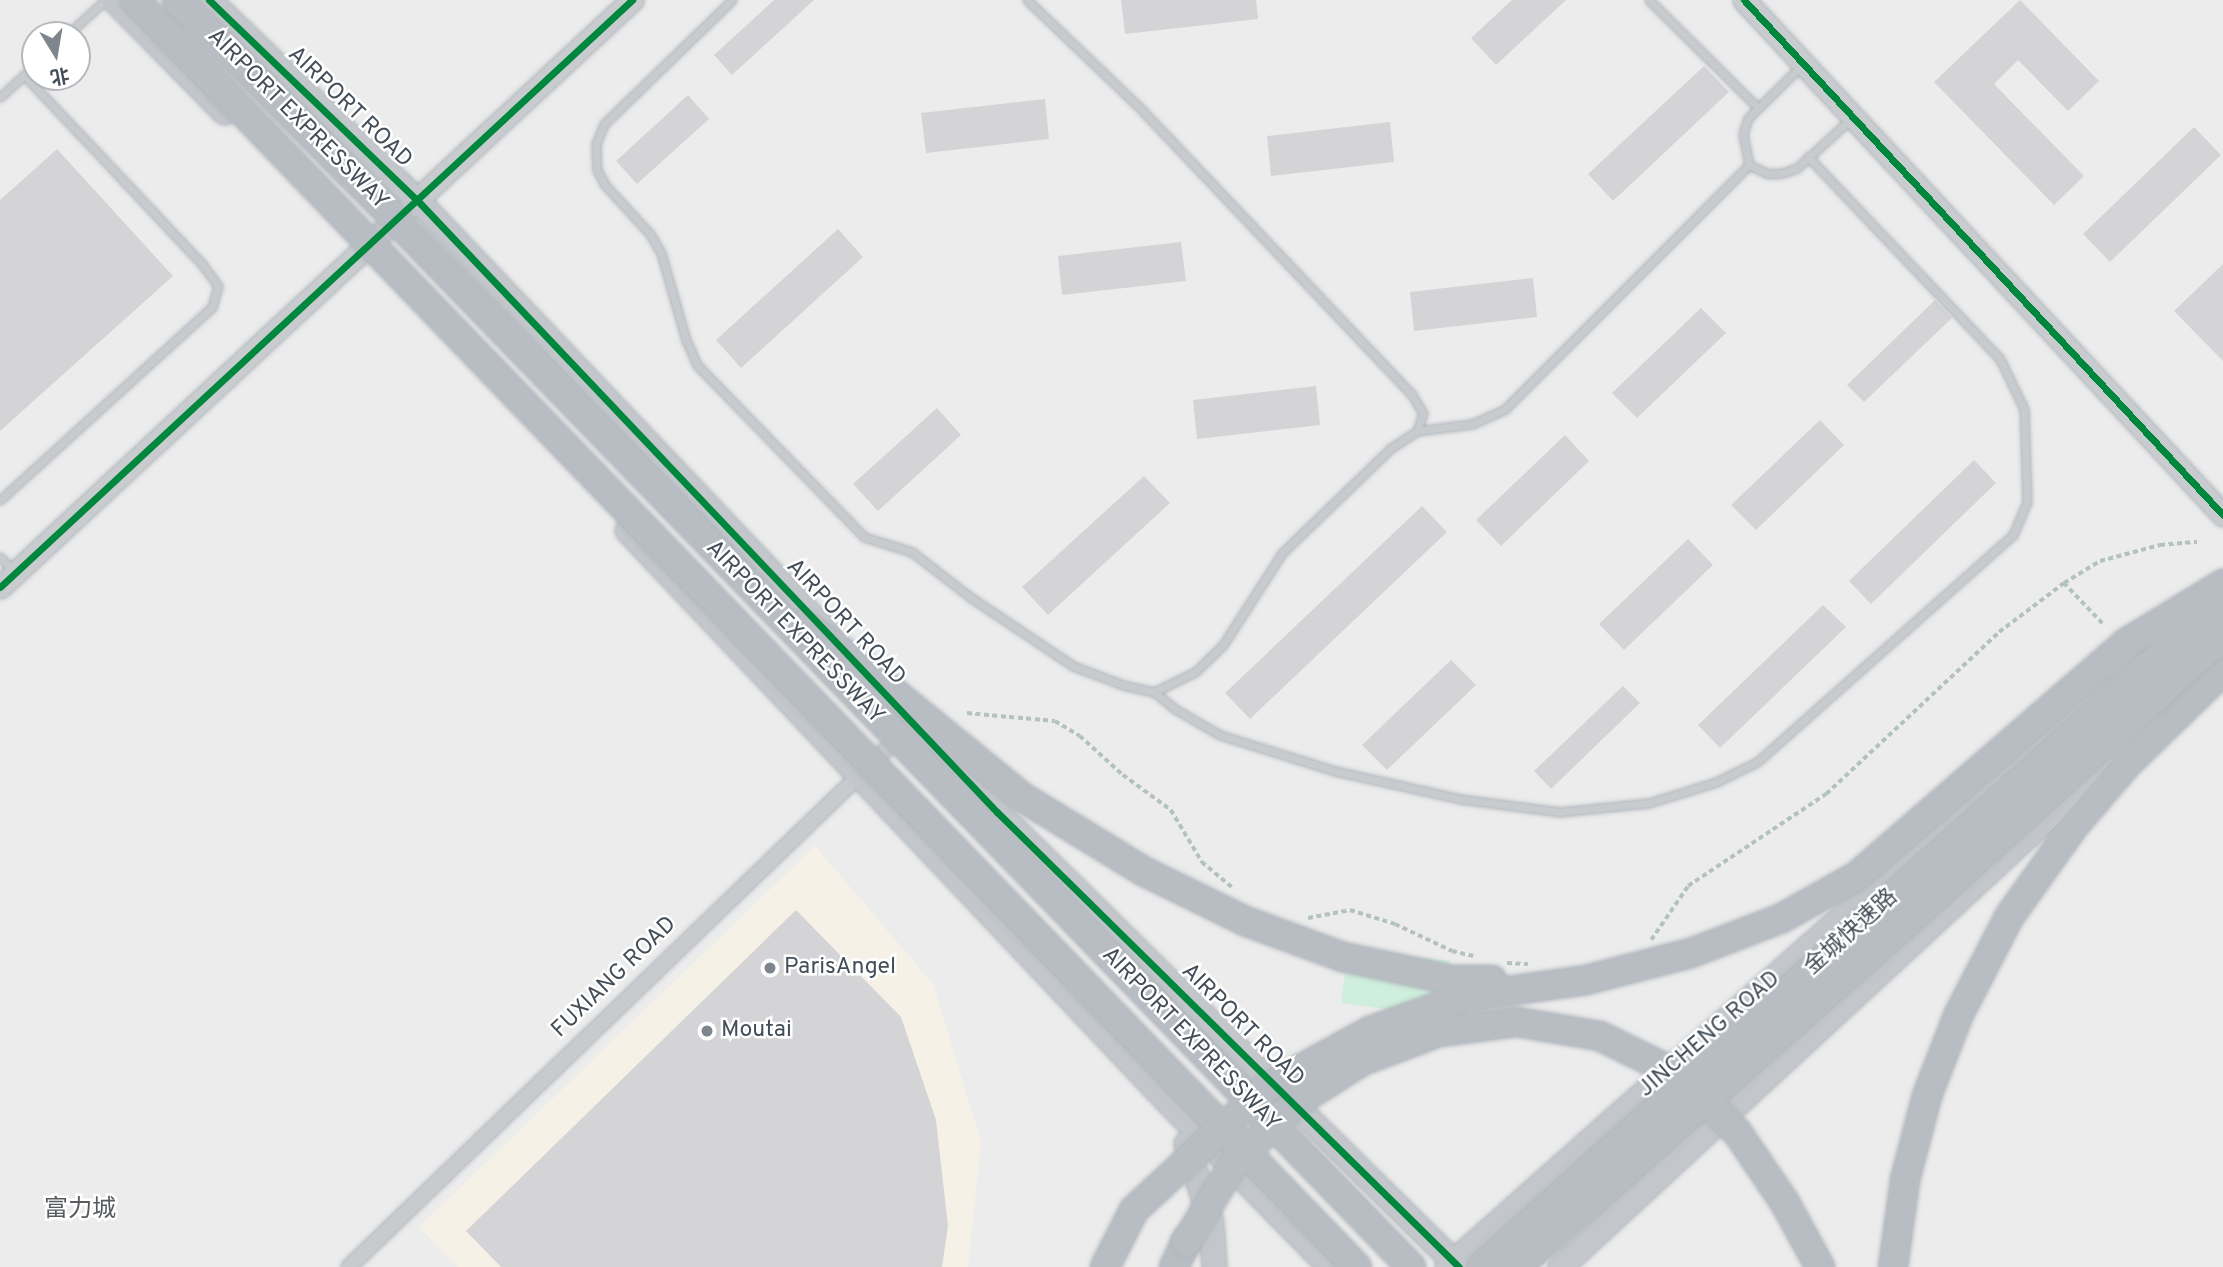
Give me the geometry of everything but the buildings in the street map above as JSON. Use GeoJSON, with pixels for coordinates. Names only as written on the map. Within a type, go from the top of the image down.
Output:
{"type":"FeatureCollection","features":[{"type":"Feature","properties":{"kind":"highway","name":"AIRPORT EXPRESSWAY"},"geometry":{"type":"LineString","coordinates":[[135,0],[1348,1265]]}},
{"type":"Feature","properties":{"kind":"highway","name":"AIRPORT EXPRESSWAY"},"geometry":{"type":"LineString","coordinates":[[177,0],[390,213],[752,590],[1411,1267]]}},
{"type":"Feature","properties":{"kind":"highway"},"geometry":{"type":"LineString","coordinates":[[1105,1267],[1134,1210],[1266,1088],[1370,1031],[1465,997],[1586,980],[1691,953],[1782,918],[1857,876],[2126,643],[2223,584]]}},
{"type":"Feature","properties":{"kind":"highway"},"geometry":{"type":"LineString","coordinates":[[752,590],[853,659],[1022,797],[1090,841],[1245,921],[1343,957],[1452,980],[1586,980]]}},
{"type":"Feature","properties":{"kind":"highway","name":"金城快速路"},"geometry":{"type":"LineString","coordinates":[[1482,1267],[2223,599]]}},
{"type":"Feature","properties":{"kind":"highway","name":"金城快速路"},"geometry":{"type":"LineString","coordinates":[[1517,1267],[1886,941],[2223,635]]}},
{"type":"Feature","properties":{"kind":"highway"},"geometry":{"type":"LineString","coordinates":[[1893,1267],[1905,1180],[1927,1096],[1958,1016],[2008,917],[2074,826],[2128,763],[2223,671]]}},
{"type":"Feature","properties":{"kind":"highway"},"geometry":{"type":"LineString","coordinates":[[1544,1267],[1886,941]]}},
{"type":"Feature","properties":{"kind":"highway"},"geometry":{"type":"LineString","coordinates":[[1174,1267],[1186,1242],[1233,1165],[1293,1105],[1362,1061],[1439,1032],[1517,1022],[1600,1035],[1677,1074],[1737,1132],[1785,1203],[1820,1267]]}},
{"type":"Feature","properties":{"kind":"main road"},"geometry":{"type":"LineString","coordinates":[[114,0],[360,250],[1165,1099],[1348,1265]]}},
{"type":"Feature","properties":{"kind":"main road","name":"AIRPORT ROAD"},"geometry":{"type":"LineString","coordinates":[[209,0],[416,199],[998,812],[1453,1265]]}},
{"type":"Feature","properties":{"kind":"main road","name":"JINCHENG ROAD"},"geometry":{"type":"LineString","coordinates":[[1453,1265],[2223,578]]}},
{"type":"Feature","properties":{"kind":"main road"},"geometry":{"type":"LineString","coordinates":[[1560,1267],[2223,655]]}},
{"type":"Feature","properties":{"kind":"main road"},"geometry":{"type":"LineString","coordinates":[[1165,1099],[1184,1138],[1211,1223],[1213,1267]]}},
{"type":"Feature","properties":{"kind":"street"},"geometry":{"type":"LineString","coordinates":[[8,580],[632,0]]}},
{"type":"Feature","properties":{"kind":"street"},"geometry":{"type":"LineString","coordinates":[[1744,0],[2223,515]]}},
{"type":"Feature","properties":{"kind":"street","name":"FUXIANG ROAD"},"geometry":{"type":"LineString","coordinates":[[349,1267],[914,724]]}},
{"type":"Feature","properties":{"kind":"lane"},"geometry":{"type":"LineString","coordinates":[[82,21],[105,0]]}},
{"type":"Feature","properties":{"kind":"lane"},"geometry":{"type":"LineString","coordinates":[[732,0],[604,124],[596,144],[597,170],[605,185],[650,234],[661,253],[696,365],[864,537],[912,552],[970,597],[1073,666],[1124,685],[1154,692],[1175,709],[1220,735],[1335,771],[1460,799],[1559,812],[1649,803],[1716,782],[1757,762],[2013,535],[2026,502],[2024,409],[2000,359],[1808,157]]}},
{"type":"Feature","properties":{"kind":"lane"},"geometry":{"type":"LineString","coordinates":[[1027,0],[1139,107],[1412,396],[1423,413],[1417,430]]}},
{"type":"Feature","properties":{"kind":"lane"},"geometry":{"type":"LineString","coordinates":[[1649,0],[1758,108]]}},
{"type":"Feature","properties":{"kind":"lane"},"geometry":{"type":"LineString","coordinates":[[1749,166],[1743,134],[1748,118],[1803,64]]}},
{"type":"Feature","properties":{"kind":"lane"},"geometry":{"type":"LineString","coordinates":[[0,97],[21,78]]}},
{"type":"Feature","properties":{"kind":"lane"},"geometry":{"type":"LineString","coordinates":[[0,500],[212,307],[218,286],[203,265],[39,91]]}},
{"type":"Feature","properties":{"kind":"lane"},"geometry":{"type":"LineString","coordinates":[[1749,166],[1768,174],[1797,168],[1852,117]]}},
{"type":"Feature","properties":{"kind":"lane"},"geometry":{"type":"LineString","coordinates":[[1154,692],[1195,672],[1223,645],[1282,553],[1391,449],[1417,430],[1472,424],[1505,408],[1749,166]]}},
{"type":"Feature","properties":{"kind":"lane"},"geometry":{"type":"LineString","coordinates":[[0,557],[8,580]]}},
{"type":"Feature","properties":{"kind":"path"},"geometry":{"type":"LineString","coordinates":[[2160,545],[2197,542]]}},
{"type":"Feature","properties":{"kind":"path"},"geometry":{"type":"LineString","coordinates":[[2064,583],[2104,625]]}},
{"type":"Feature","properties":{"kind":"shaded area"},"geometry":{"type":"Polygon","coordinates":[[[815,846],[933,984],[981,1142],[968,1267],[458,1267],[419,1227],[815,846]]]}},
{"type":"Feature","properties":{"kind":"green space"},"geometry":{"type":"Polygon","coordinates":[[[1348,948],[1450,961],[1442,1017],[1341,1003],[1348,948]]]}},
{"type":"Feature","properties":{"kind":"cycle path"},"geometry":{"type":"LineString","coordinates":[[209,0],[416,199],[997,812],[1459,1267]]}},
{"type":"Feature","properties":{"kind":"cycle path"},"geometry":{"type":"LineString","coordinates":[[0,587],[632,0]]}},
{"type":"Feature","properties":{"kind":"cycle path"},"geometry":{"type":"LineString","coordinates":[[1744,0],[2223,515]]}},
{"type":"Feature","properties":{"kind":"place","name":"ParisAngel"},"geometry":{"type":"Point","coordinates":[770,968]}},
{"type":"Feature","properties":{"kind":"place","name":"Moutai"},"geometry":{"type":"Point","coordinates":[707,1031]}},
{"type":"Feature","properties":{"kind":"district","name":"富力城"},"geometry":{"type":"Point","coordinates":[80,1211]}}]}
